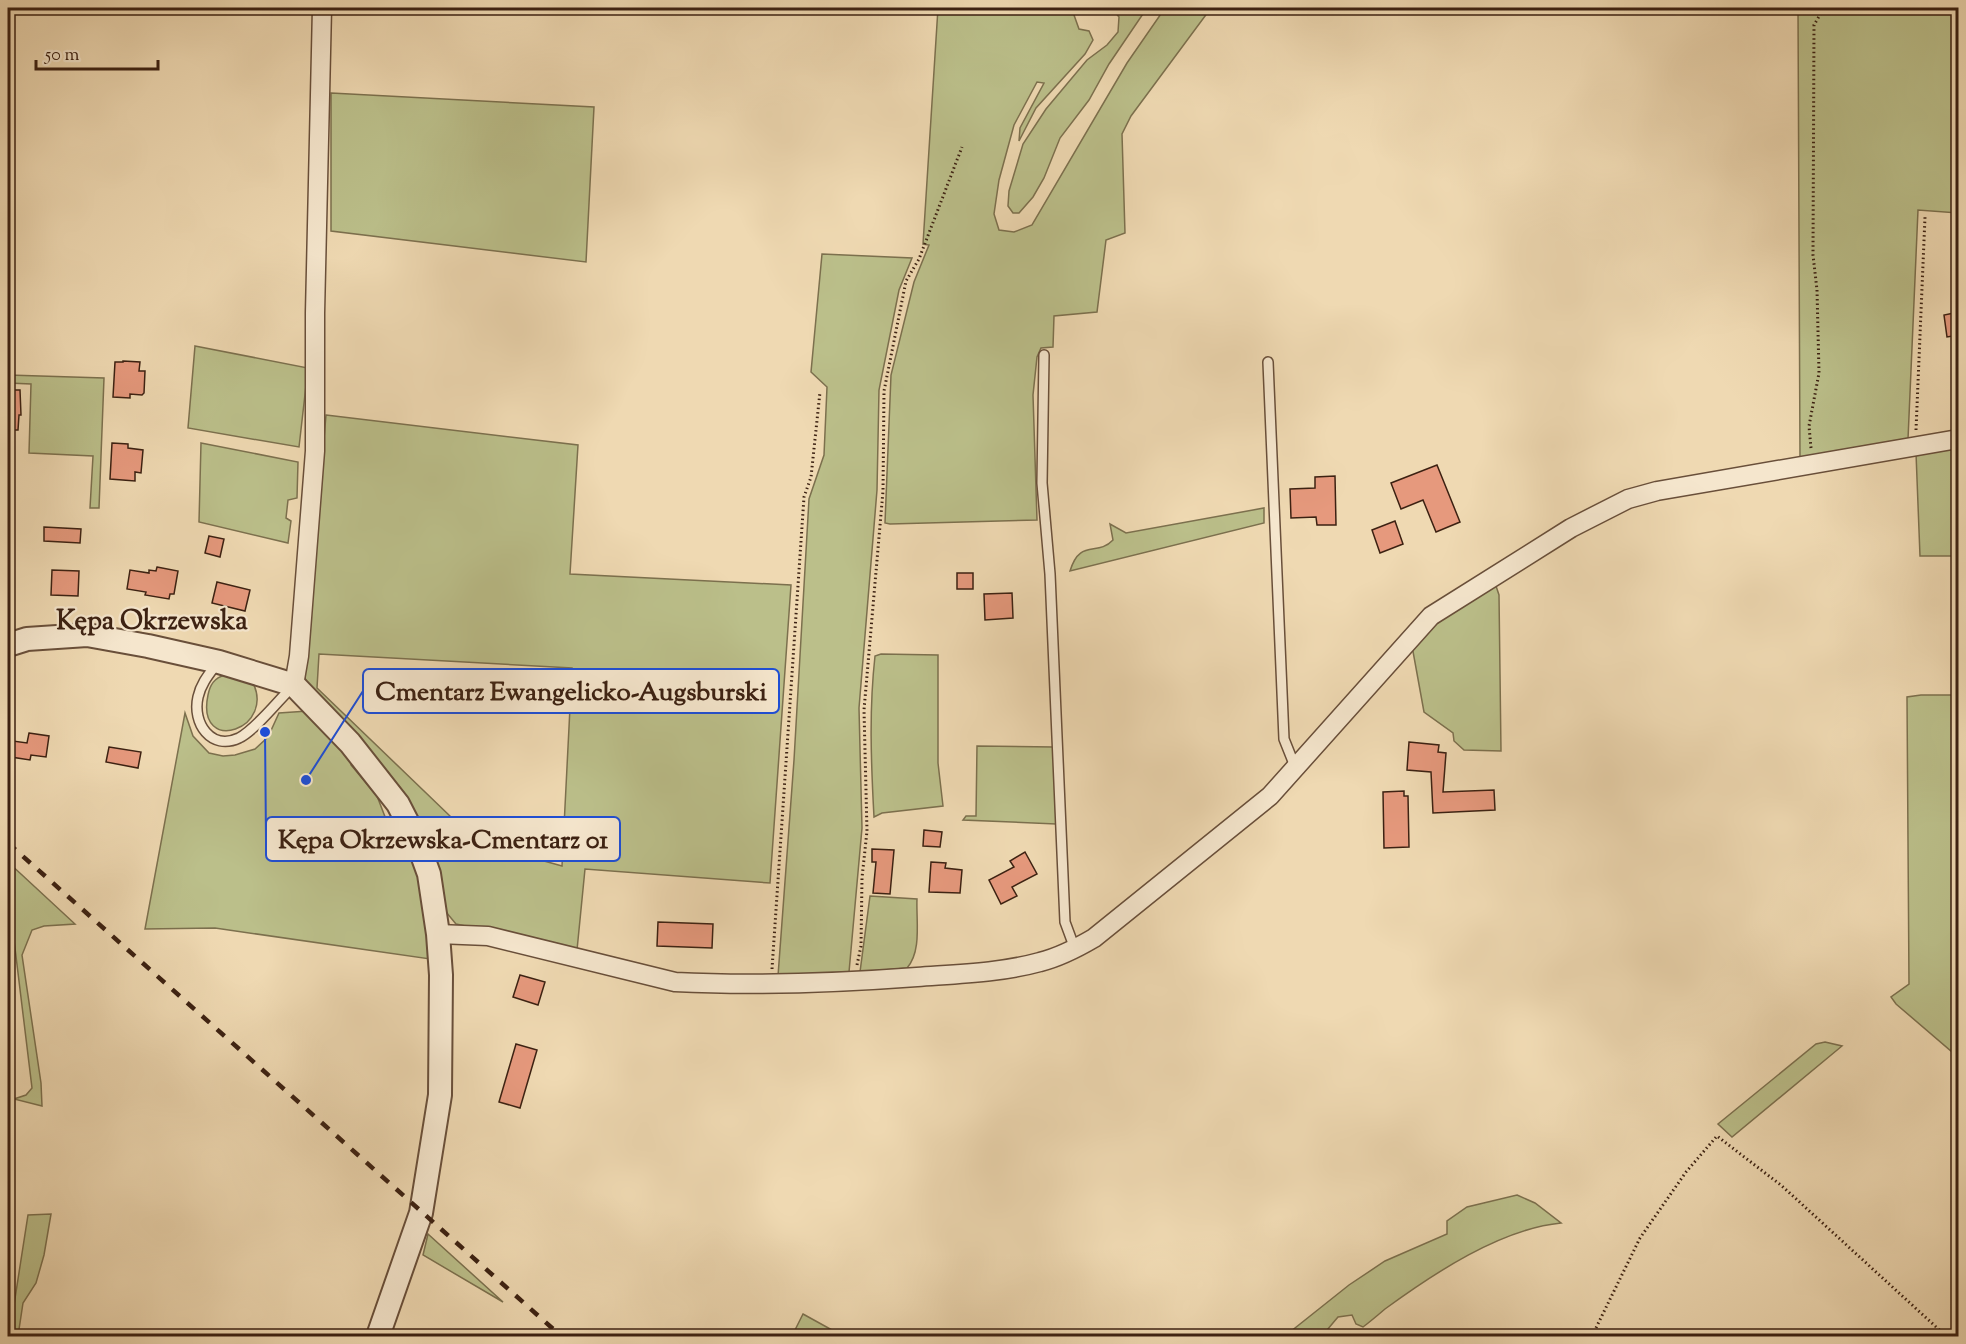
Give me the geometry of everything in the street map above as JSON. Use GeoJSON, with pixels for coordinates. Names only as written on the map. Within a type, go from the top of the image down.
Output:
{"type":"FeatureCollection","features":[{"type":"Feature","properties":{"kind":"street"},"geometry":{"type":"LineString","coordinates":[[294,685],[299,656],[315,451],[315,313],[322,8]]}},
{"type":"Feature","properties":{"kind":"street"},"geometry":{"type":"LineString","coordinates":[[438,934],[488,936],[675,982],[704,984],[854,981],[1005,969],[1040,962],[1075,949],[1094,938],[1270,796],[1431,616],[1571,528],[1628,499],[1657,491],[1959,439]]}},
{"type":"Feature","properties":{"kind":"street"},"geometry":{"type":"LineString","coordinates":[[8,645],[27,639],[87,635],[219,662],[294,685],[350,743],[399,804],[429,874],[438,934],[441,975],[440,1095],[421,1213],[378,1336]]}},
{"type":"Feature","properties":{"kind":"lane"},"geometry":{"type":"LineString","coordinates":[[1044,355],[1042,483],[1050,574],[1065,922],[1075,949]]}},
{"type":"Feature","properties":{"kind":"lane"},"geometry":{"type":"LineString","coordinates":[[1268,362],[1284,739],[1296,769]]}},
{"type":"Feature","properties":{"kind":"lane"},"geometry":{"type":"LineString","coordinates":[[219,662],[204,680],[198,698],[196,716],[210,737],[219,741],[229,741],[249,732],[294,685]]}},
{"type":"Feature","properties":{"kind":"path"},"geometry":{"type":"LineString","coordinates":[[1813,465],[1809,426],[1819,373],[1817,290],[1813,255],[1814,25],[1824,8]]}},
{"type":"Feature","properties":{"kind":"path"},"geometry":{"type":"LineString","coordinates":[[854,981],[861,946],[862,878],[867,831],[864,710],[883,491],[884,391],[906,281],[919,259],[962,147]]}},
{"type":"Feature","properties":{"kind":"path"},"geometry":{"type":"LineString","coordinates":[[1915,447],[1925,217]]}},
{"type":"Feature","properties":{"kind":"path"},"geometry":{"type":"LineString","coordinates":[[771,982],[804,497],[811,477],[820,392]]}},
{"type":"Feature","properties":{"kind":"path"},"geometry":{"type":"LineString","coordinates":[[1592,1336],[1640,1238],[1686,1172],[1717,1136],[1782,1186],[1946,1336]]}},
{"type":"Feature","properties":{"kind":"green space"},"geometry":{"type":"Polygon","coordinates":[[[938,8],[1083,8],[1074,15],[1079,29],[1089,31],[1093,40],[1085,54],[1036,108],[1019,141],[1020,128],[1044,83],[1037,82],[1014,125],[999,180],[994,214],[999,230],[1014,232],[1032,225],[1127,63],[1165,8],[1211,8],[1131,116],[1122,134],[1125,233],[1106,240],[1097,312],[1054,316],[1053,347],[1041,348],[1037,357],[1033,395],[1037,520],[885,523],[891,375],[914,282],[929,245],[923,244],[938,8]]]}},
{"type":"Feature","properties":{"kind":"green space"},"geometry":{"type":"Polygon","coordinates":[[[1112,8],[1147,8],[1109,64],[1089,100],[1060,138],[1044,178],[1033,197],[1019,213],[1013,213],[1008,206],[1009,191],[1023,144],[1046,109],[1087,60],[1107,45],[1118,32],[1119,17],[1112,8]]]}},
{"type":"Feature","properties":{"kind":"green space"},"geometry":{"type":"Polygon","coordinates":[[[1798,8],[1958,8],[1958,213],[1918,210],[1908,439],[1800,458],[1798,8]]]}},
{"type":"Feature","properties":{"kind":"green space"},"geometry":{"type":"Polygon","coordinates":[[[331,93],[594,107],[586,262],[331,231],[331,93]]]}},
{"type":"Feature","properties":{"kind":"green space"},"geometry":{"type":"Polygon","coordinates":[[[822,254],[912,258],[899,290],[879,390],[877,490],[859,708],[862,828],[849,972],[778,976],[794,760],[809,499],[824,455],[827,387],[811,372],[822,254]]]}},
{"type":"Feature","properties":{"kind":"green space"},"geometry":{"type":"Polygon","coordinates":[[[195,346],[308,368],[299,447],[188,428],[195,346]]]}},
{"type":"Feature","properties":{"kind":"green space"},"geometry":{"type":"Polygon","coordinates":[[[8,375],[104,378],[99,508],[90,508],[93,456],[29,453],[31,384],[8,383],[8,375]]]}},
{"type":"Feature","properties":{"kind":"green space"},"geometry":{"type":"Polygon","coordinates":[[[326,415],[578,445],[570,574],[791,585],[770,883],[585,869],[577,950],[456,924],[446,912],[441,875],[388,772],[311,692],[304,676],[326,415]],[[319,654],[317,688],[480,843],[562,866],[572,668],[319,654]]]}},
{"type":"Feature","properties":{"kind":"green space"},"geometry":{"type":"Polygon","coordinates":[[[201,443],[298,462],[297,498],[288,500],[286,518],[291,521],[288,543],[199,522],[201,443]]]}},
{"type":"Feature","properties":{"kind":"green space"},"geometry":{"type":"Polygon","coordinates":[[[1958,446],[1958,556],[1920,556],[1916,453],[1958,446]]]}},
{"type":"Feature","properties":{"kind":"green space"},"geometry":{"type":"Polygon","coordinates":[[[1264,508],[1264,523],[1070,571],[1074,561],[1084,551],[1107,545],[1113,540],[1110,524],[1126,533],[1264,508]]]}},
{"type":"Feature","properties":{"kind":"green space"},"geometry":{"type":"Polygon","coordinates":[[[8,553],[13,553],[10,633],[8,634],[8,553]]]}},
{"type":"Feature","properties":{"kind":"green space"},"geometry":{"type":"Polygon","coordinates":[[[1495,583],[1499,595],[1501,751],[1464,750],[1454,741],[1453,733],[1424,712],[1412,646],[1452,612],[1495,583]]]}},
{"type":"Feature","properties":{"kind":"green space"},"geometry":{"type":"Polygon","coordinates":[[[881,654],[938,655],[938,763],[943,806],[882,813],[874,817],[871,716],[875,656],[881,654]]]}},
{"type":"Feature","properties":{"kind":"green space"},"geometry":{"type":"Polygon","coordinates":[[[225,675],[251,679],[257,697],[255,711],[247,722],[236,729],[224,730],[213,726],[207,714],[210,688],[215,680],[225,675]]]}},
{"type":"Feature","properties":{"kind":"green space"},"geometry":{"type":"Polygon","coordinates":[[[1958,695],[1958,1057],[1896,1004],[1891,997],[1909,984],[1907,697],[1958,695]]]}},
{"type":"Feature","properties":{"kind":"green space"},"geometry":{"type":"Polygon","coordinates":[[[308,711],[354,763],[351,765],[377,796],[397,848],[411,847],[427,910],[430,959],[215,928],[145,929],[185,713],[193,736],[209,753],[223,756],[255,749],[268,737],[279,713],[308,711]]]}},
{"type":"Feature","properties":{"kind":"green space"},"geometry":{"type":"Polygon","coordinates":[[[977,746],[1054,747],[1056,824],[963,820],[966,816],[976,816],[977,746]]]}},
{"type":"Feature","properties":{"kind":"green space"},"geometry":{"type":"Polygon","coordinates":[[[8,862],[75,924],[44,926],[32,930],[22,955],[41,1083],[42,1106],[14,1099],[26,1095],[32,1088],[14,940],[8,938],[8,862]]]}},
{"type":"Feature","properties":{"kind":"green space"},"geometry":{"type":"Polygon","coordinates":[[[870,896],[917,899],[915,953],[907,968],[860,972],[870,896]]]}},
{"type":"Feature","properties":{"kind":"green space"},"geometry":{"type":"Polygon","coordinates":[[[1825,1042],[1842,1046],[1732,1137],[1718,1124],[1816,1044],[1825,1042]]]}},
{"type":"Feature","properties":{"kind":"green space"},"geometry":{"type":"Polygon","coordinates":[[[1517,1195],[1535,1203],[1561,1223],[1515,1234],[1468,1255],[1385,1309],[1363,1327],[1356,1324],[1352,1315],[1338,1317],[1322,1336],[1285,1336],[1349,1285],[1385,1261],[1447,1234],[1447,1221],[1467,1207],[1517,1195]]]}},
{"type":"Feature","properties":{"kind":"green space"},"geometry":{"type":"Polygon","coordinates":[[[51,1214],[44,1255],[36,1283],[23,1303],[18,1336],[13,1336],[8,1329],[11,1324],[28,1215],[51,1214]]]}},
{"type":"Feature","properties":{"kind":"green space"},"geometry":{"type":"Polygon","coordinates":[[[428,1234],[503,1302],[423,1255],[428,1234]]]}},
{"type":"Feature","properties":{"kind":"green space"},"geometry":{"type":"Polygon","coordinates":[[[803,1314],[841,1335],[848,1336],[792,1336],[803,1314]]]}},
{"type":"Feature","properties":{"kind":"building"},"geometry":{"type":"Polygon","coordinates":[[[1959,312],[1959,335],[1947,337],[1944,315],[1959,312]]]}},
{"type":"Feature","properties":{"kind":"building"},"geometry":{"type":"Polygon","coordinates":[[[115,362],[140,362],[139,371],[145,371],[142,395],[130,394],[130,398],[113,397],[115,362]]]}},
{"type":"Feature","properties":{"kind":"building"},"geometry":{"type":"Polygon","coordinates":[[[8,390],[20,390],[21,415],[19,415],[18,430],[8,430],[8,390]]]}},
{"type":"Feature","properties":{"kind":"building"},"geometry":{"type":"Polygon","coordinates":[[[112,443],[128,444],[128,448],[143,450],[141,473],[135,472],[135,481],[110,479],[112,443]]]}},
{"type":"Feature","properties":{"kind":"building"},"geometry":{"type":"Polygon","coordinates":[[[1437,465],[1460,522],[1436,532],[1423,500],[1401,509],[1391,483],[1437,465]]]}},
{"type":"Feature","properties":{"kind":"building"},"geometry":{"type":"Polygon","coordinates":[[[1335,476],[1336,525],[1317,525],[1316,517],[1291,518],[1290,489],[1315,488],[1315,477],[1335,476]]]}},
{"type":"Feature","properties":{"kind":"building"},"geometry":{"type":"Polygon","coordinates":[[[1395,521],[1403,544],[1380,553],[1372,530],[1395,521]]]}},
{"type":"Feature","properties":{"kind":"building"},"geometry":{"type":"Polygon","coordinates":[[[44,527],[81,529],[80,543],[44,541],[44,527]]]}},
{"type":"Feature","properties":{"kind":"building"},"geometry":{"type":"Polygon","coordinates":[[[209,536],[224,539],[220,557],[205,553],[209,536]]]}},
{"type":"Feature","properties":{"kind":"building"},"geometry":{"type":"Polygon","coordinates":[[[157,567],[178,571],[174,594],[170,594],[169,599],[127,589],[130,570],[149,573],[149,570],[156,571],[157,567]]]}},
{"type":"Feature","properties":{"kind":"building"},"geometry":{"type":"Polygon","coordinates":[[[52,570],[79,571],[78,596],[51,595],[52,570]]]}},
{"type":"Feature","properties":{"kind":"building"},"geometry":{"type":"Polygon","coordinates":[[[957,573],[973,573],[973,589],[957,589],[957,573]]]}},
{"type":"Feature","properties":{"kind":"building"},"geometry":{"type":"Polygon","coordinates":[[[217,582],[250,590],[245,611],[212,603],[217,582]]]}},
{"type":"Feature","properties":{"kind":"building"},"geometry":{"type":"Polygon","coordinates":[[[1012,593],[1013,618],[985,620],[984,594],[1012,593]]]}},
{"type":"Feature","properties":{"kind":"building"},"geometry":{"type":"Polygon","coordinates":[[[29,733],[49,736],[46,757],[31,755],[30,760],[11,757],[13,741],[27,743],[29,733]]]}},
{"type":"Feature","properties":{"kind":"building"},"geometry":{"type":"Polygon","coordinates":[[[1409,742],[1439,745],[1438,752],[1446,753],[1443,792],[1494,790],[1495,810],[1433,813],[1431,772],[1407,770],[1409,742]]]}},
{"type":"Feature","properties":{"kind":"building"},"geometry":{"type":"Polygon","coordinates":[[[109,747],[141,752],[138,768],[106,762],[109,747]]]}},
{"type":"Feature","properties":{"kind":"building"},"geometry":{"type":"Polygon","coordinates":[[[1404,791],[1404,796],[1408,796],[1409,847],[1384,848],[1383,792],[1404,791]]]}},
{"type":"Feature","properties":{"kind":"building"},"geometry":{"type":"Polygon","coordinates":[[[924,830],[942,832],[940,847],[923,846],[924,830]]]}},
{"type":"Feature","properties":{"kind":"building"},"geometry":{"type":"Polygon","coordinates":[[[872,849],[894,850],[890,894],[873,893],[876,862],[872,862],[872,849]]]}},
{"type":"Feature","properties":{"kind":"building"},"geometry":{"type":"Polygon","coordinates":[[[1025,852],[1037,874],[1012,887],[1017,896],[1001,904],[989,880],[1014,867],[1010,861],[1025,852]]]}},
{"type":"Feature","properties":{"kind":"building"},"geometry":{"type":"Polygon","coordinates":[[[931,862],[946,863],[945,868],[962,870],[960,893],[929,892],[931,862]]]}},
{"type":"Feature","properties":{"kind":"building"},"geometry":{"type":"Polygon","coordinates":[[[658,922],[713,924],[712,948],[657,946],[658,922]]]}},
{"type":"Feature","properties":{"kind":"building"},"geometry":{"type":"Polygon","coordinates":[[[520,975],[545,982],[538,1005],[513,997],[520,975]]]}},
{"type":"Feature","properties":{"kind":"building"},"geometry":{"type":"Polygon","coordinates":[[[516,1044],[537,1050],[520,1108],[499,1102],[516,1044]]]}},
{"type":"Feature","properties":{"kind":"railway"},"geometry":{"type":"LineString","coordinates":[[8,843],[561,1336]]}},
{"type":"Feature","properties":{"kind":"place","name":"Kępa Okrzewska-Cmentarz 01"},"geometry":{"type":"Point","coordinates":[265,732]}},
{"type":"Feature","properties":{"kind":"place","name":"Cmentarz Ewangelicko-Augsburski"},"geometry":{"type":"Point","coordinates":[306,780]}},
{"type":"Feature","properties":{"kind":"district","name":"Kępa Okrzewska"},"geometry":{"type":"Point","coordinates":[152,622]}}]}
